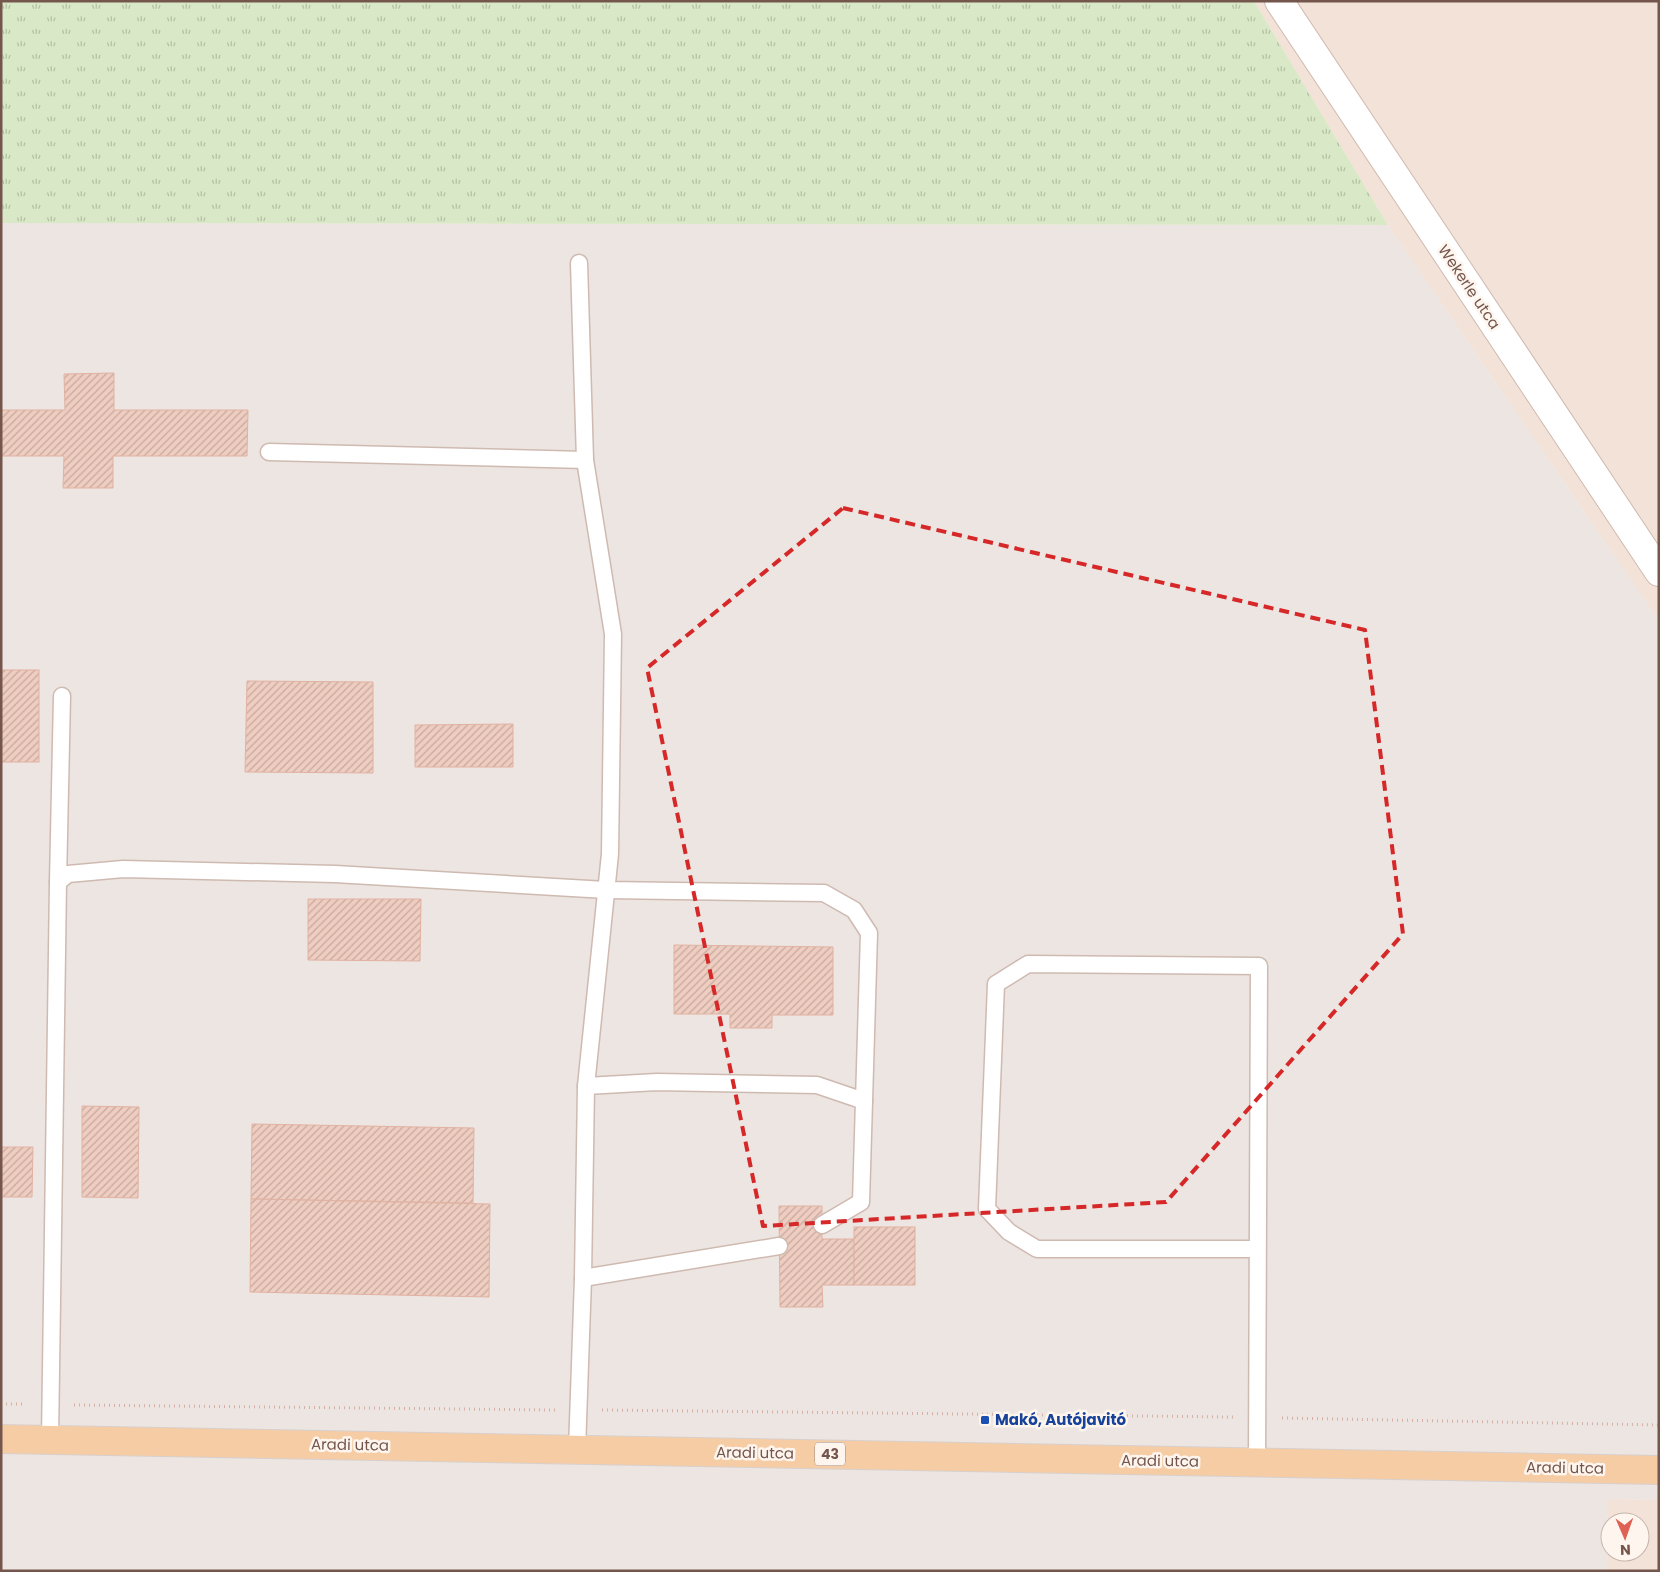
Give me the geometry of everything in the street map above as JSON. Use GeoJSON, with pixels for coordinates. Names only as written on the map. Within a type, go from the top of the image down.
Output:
{"type":"FeatureCollection","features":[{"type":"Feature","properties":{"kind":"main road","name":"Aradi utca"},"geometry":{"type":"LineString","coordinates":[[1,1439],[1659,1470]]}},
{"type":"Feature","properties":{"kind":"street","name":"Wekerle utca"},"geometry":{"type":"LineString","coordinates":[[1279,1],[1659,572]]}},
{"type":"Feature","properties":{"kind":"lane"},"geometry":{"type":"LineString","coordinates":[[578,1450],[586,1086],[610,854],[614,634],[585,460],[579,263]]}},
{"type":"Feature","properties":{"kind":"lane"},"geometry":{"type":"LineString","coordinates":[[268,452],[585,460]]}},
{"type":"Feature","properties":{"kind":"lane"},"geometry":{"type":"LineString","coordinates":[[50,1440],[62,696]]}},
{"type":"Feature","properties":{"kind":"lane"},"geometry":{"type":"LineString","coordinates":[[58,882],[68,874],[124,869],[335,874],[606,890],[824,892],[854,910],[869,933],[861,1202],[822,1225]]}},
{"type":"Feature","properties":{"kind":"lane"},"geometry":{"type":"LineString","coordinates":[[1257,1249],[1037,1249],[1009,1232],[987,1209],[996,984],[1028,964],[1260,966],[1257,1463]]}},
{"type":"Feature","properties":{"kind":"lane"},"geometry":{"type":"LineString","coordinates":[[586,1086],[657,1082],[817,1085],[864,1101]]}},
{"type":"Feature","properties":{"kind":"lane"},"geometry":{"type":"LineString","coordinates":[[583,1278],[779,1246]]}},
{"type":"Feature","properties":{"kind":"path"},"geometry":{"type":"LineString","coordinates":[[1,1404],[1257,1418],[1659,1425]]}},
{"type":"Feature","properties":{"kind":"highlighted area"},"geometry":{"type":"Polygon","coordinates":[[[843,508],[1365,630],[1403,934],[1166,1202],[763,1226],[647,668],[843,508]]]}},
{"type":"Feature","properties":{"kind":"shaded area"},"geometry":{"type":"Polygon","coordinates":[[[1254,1],[1659,1],[1659,621],[1388,225],[1254,1]]]}},
{"type":"Feature","properties":{"kind":"shaded area"},"geometry":{"type":"Polygon","coordinates":[[[1,223],[1388,225],[1659,621],[1659,1500],[1607,1499],[1607,1512],[1600,1512],[1600,1562],[1608,1562],[1608,1571],[1,1571],[1,223]]]}},
{"type":"Feature","properties":{"kind":"shaded area"},"geometry":{"type":"Polygon","coordinates":[[[1607,1499],[1659,1500],[1659,1571],[1608,1571],[1608,1562],[1650,1562],[1650,1512],[1607,1512],[1607,1499]]]}},
{"type":"Feature","properties":{"kind":"green space"},"geometry":{"type":"Polygon","coordinates":[[[1,1],[1254,1],[1388,225],[1,223],[1,1]]]}},
{"type":"Feature","properties":{"kind":"building"},"geometry":{"type":"Polygon","coordinates":[[[114,373],[114,410],[248,410],[247,456],[113,456],[113,488],[63,488],[64,456],[1,456],[1,410],[65,410],[64,374],[114,373]]]}},
{"type":"Feature","properties":{"kind":"building"},"geometry":{"type":"Polygon","coordinates":[[[1,670],[39,670],[39,762],[1,762],[1,670]]]}},
{"type":"Feature","properties":{"kind":"building"},"geometry":{"type":"Polygon","coordinates":[[[247,681],[373,682],[373,773],[245,772],[247,681]]]}},
{"type":"Feature","properties":{"kind":"building"},"geometry":{"type":"Polygon","coordinates":[[[513,724],[513,767],[415,767],[415,725],[513,724]]]}},
{"type":"Feature","properties":{"kind":"building"},"geometry":{"type":"Polygon","coordinates":[[[308,899],[421,899],[420,961],[308,960],[308,899]]]}},
{"type":"Feature","properties":{"kind":"building"},"geometry":{"type":"Polygon","coordinates":[[[674,945],[833,947],[833,1015],[772,1015],[772,1028],[730,1028],[730,1014],[674,1014],[674,945]]]}},
{"type":"Feature","properties":{"kind":"building"},"geometry":{"type":"Polygon","coordinates":[[[82,1106],[139,1107],[138,1198],[82,1197],[82,1106]]]}},
{"type":"Feature","properties":{"kind":"building"},"geometry":{"type":"Polygon","coordinates":[[[252,1124],[474,1128],[473,1203],[251,1199],[252,1124]]]}},
{"type":"Feature","properties":{"kind":"building"},"geometry":{"type":"Polygon","coordinates":[[[1,1147],[33,1147],[32,1197],[1,1197],[1,1147]]]}},
{"type":"Feature","properties":{"kind":"building"},"geometry":{"type":"Polygon","coordinates":[[[251,1199],[490,1204],[489,1297],[250,1292],[251,1199]]]}},
{"type":"Feature","properties":{"kind":"building"},"geometry":{"type":"Polygon","coordinates":[[[779,1206],[822,1206],[822,1239],[854,1239],[854,1285],[822,1285],[823,1307],[780,1307],[779,1206]]]}},
{"type":"Feature","properties":{"kind":"building"},"geometry":{"type":"Polygon","coordinates":[[[854,1227],[915,1227],[915,1285],[854,1285],[854,1227]]]}},
{"type":"Feature","properties":{"kind":"place","name":"Makó, Autójavitó"},"geometry":{"type":"Point","coordinates":[985,1420]}}]}
